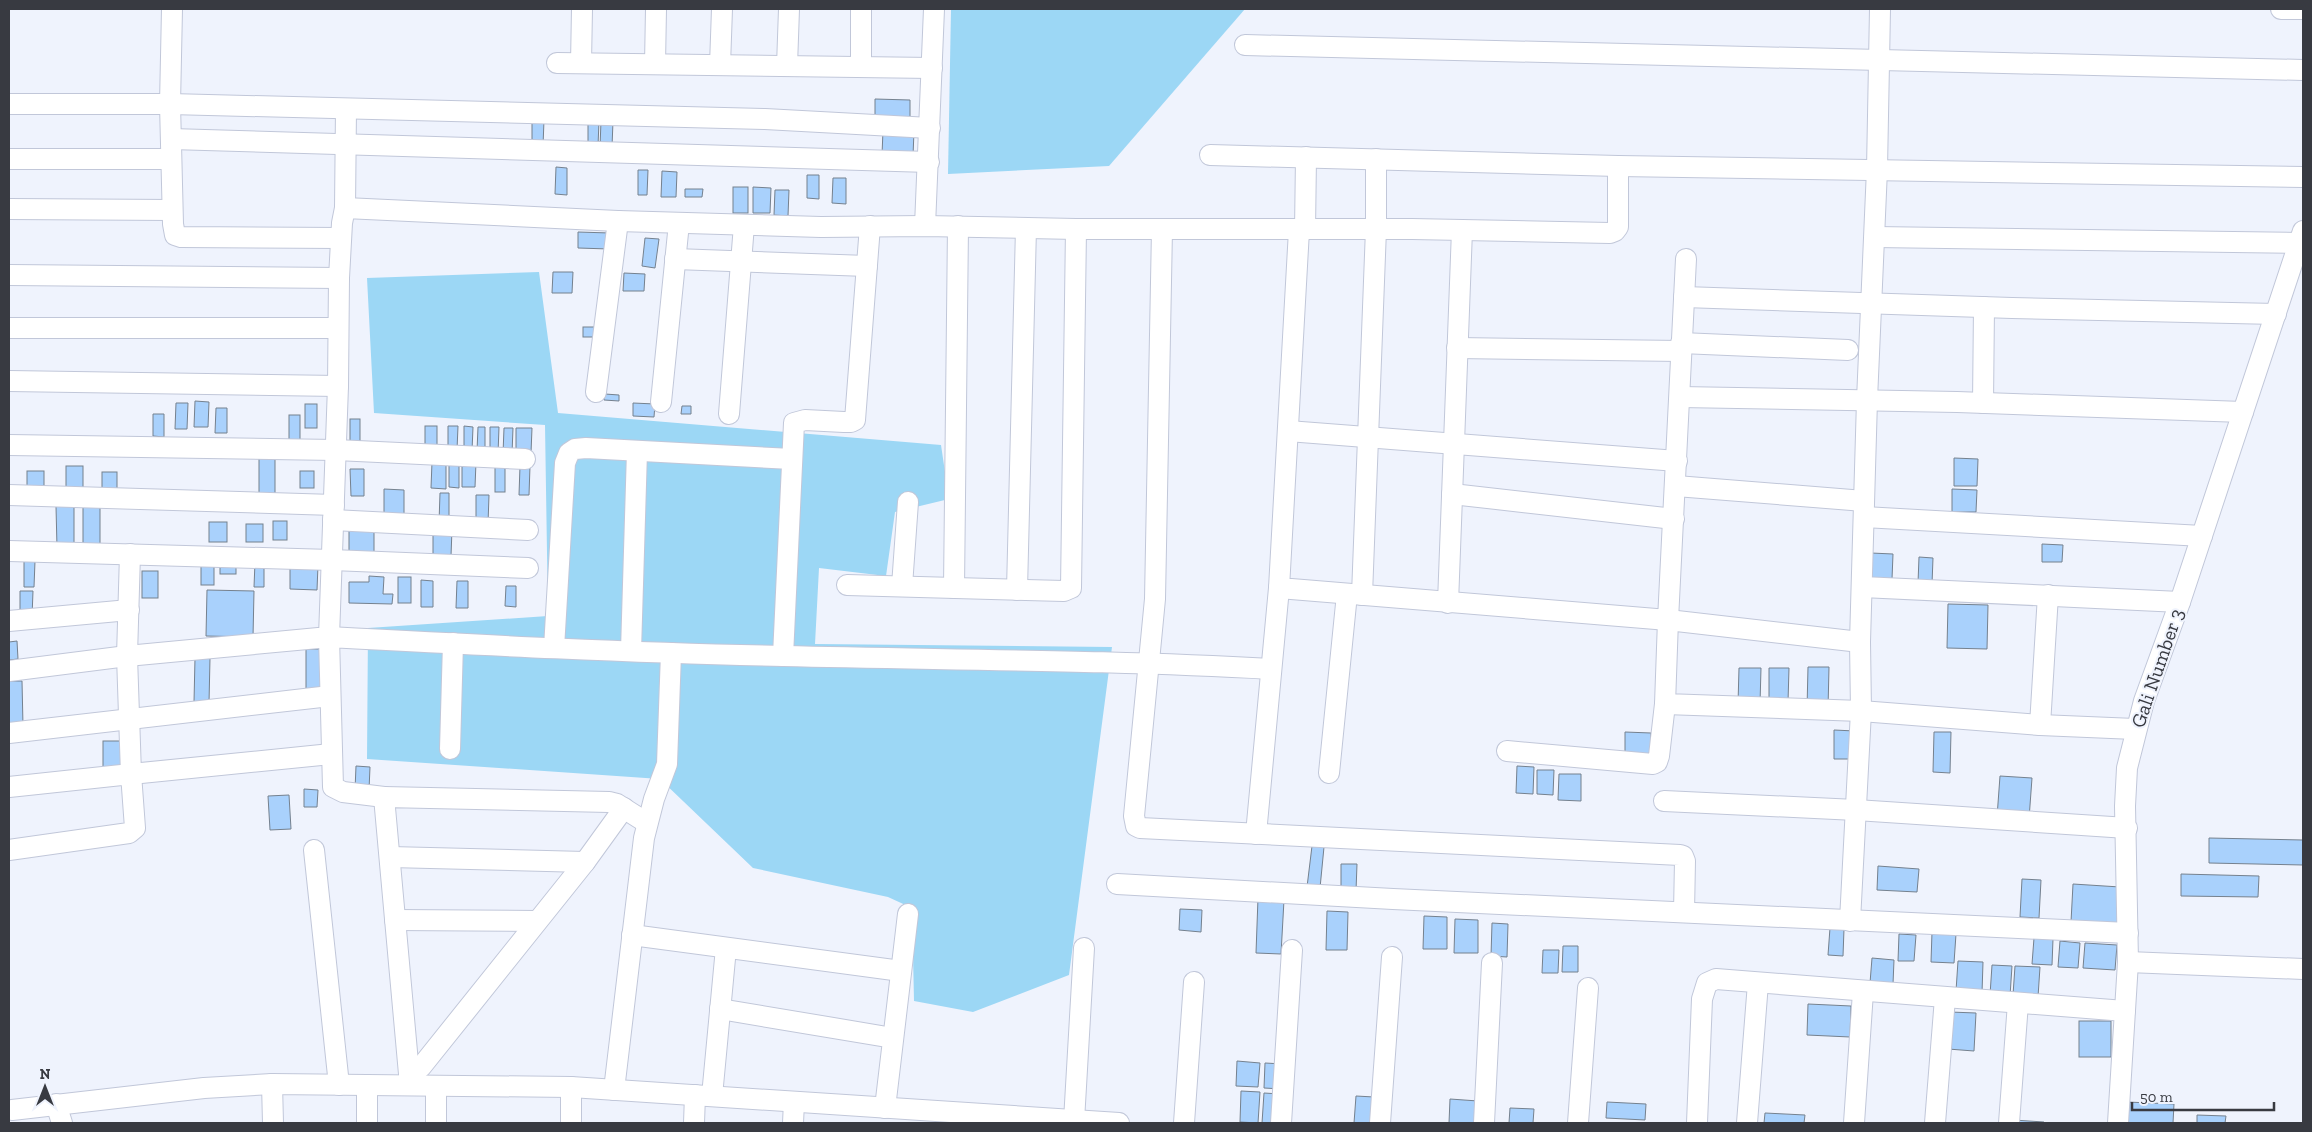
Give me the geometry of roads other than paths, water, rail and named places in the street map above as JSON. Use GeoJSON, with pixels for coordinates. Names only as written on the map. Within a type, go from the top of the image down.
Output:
{"type":"FeatureCollection","features":[{"type":"Feature","properties":{"kind":"street"},"geometry":{"type":"LineString","coordinates":[[172,9],[170,104],[172,210],[175,235],[181,237],[341,238]]}},
{"type":"Feature","properties":{"kind":"street"},"geometry":{"type":"LineString","coordinates":[[581,64],[582,9]]}},
{"type":"Feature","properties":{"kind":"street"},"geometry":{"type":"LineString","coordinates":[[655,64],[656,9]]}},
{"type":"Feature","properties":{"kind":"street"},"geometry":{"type":"LineString","coordinates":[[720,65],[722,9]]}},
{"type":"Feature","properties":{"kind":"street"},"geometry":{"type":"LineString","coordinates":[[787,66],[789,9]]}},
{"type":"Feature","properties":{"kind":"street"},"geometry":{"type":"LineString","coordinates":[[861,9],[861,67]]}},
{"type":"Feature","properties":{"kind":"street"},"geometry":{"type":"LineString","coordinates":[[926,226],[934,9]]}},
{"type":"Feature","properties":{"kind":"street"},"geometry":{"type":"LineString","coordinates":[[1850,921],[1861,712],[1860,642],[1867,400],[1875,237],[1880,9]]}},
{"type":"Feature","properties":{"kind":"street"},"geometry":{"type":"LineString","coordinates":[[2281,9],[2303,10]]}},
{"type":"Feature","properties":{"kind":"street"},"geometry":{"type":"LineString","coordinates":[[1245,45],[2303,70]]}},
{"type":"Feature","properties":{"kind":"street"},"geometry":{"type":"LineString","coordinates":[[557,63],[932,68]]}},
{"type":"Feature","properties":{"kind":"street"},"geometry":{"type":"LineString","coordinates":[[9,104],[170,104],[765,119],[930,128]]}},
{"type":"Feature","properties":{"kind":"street"},"geometry":{"type":"LineString","coordinates":[[346,109],[346,208],[342,222],[339,278],[338,386],[329,637],[332,782],[336,790],[384,797],[609,802],[624,808],[647,823]]}},
{"type":"Feature","properties":{"kind":"street"},"geometry":{"type":"LineString","coordinates":[[171,139],[929,162]]}},
{"type":"Feature","properties":{"kind":"street"},"geometry":{"type":"LineString","coordinates":[[1210,155],[1618,166],[2303,177]]}},
{"type":"Feature","properties":{"kind":"street"},"geometry":{"type":"LineString","coordinates":[[1256,834],[1279,588],[1306,157]]}},
{"type":"Feature","properties":{"kind":"street"},"geometry":{"type":"LineString","coordinates":[[9,159],[171,159]]}},
{"type":"Feature","properties":{"kind":"street"},"geometry":{"type":"LineString","coordinates":[[1329,773],[1354,594],[1369,438],[1376,229],[1376,159]]}},
{"type":"Feature","properties":{"kind":"street"},"geometry":{"type":"LineString","coordinates":[[346,208],[744,225],[1616,231],[1618,221],[1618,166]]}},
{"type":"Feature","properties":{"kind":"street"},"geometry":{"type":"LineString","coordinates":[[9,209],[172,210]]}},
{"type":"Feature","properties":{"kind":"street"},"geometry":{"type":"LineString","coordinates":[[596,392],[618,221]]}},
{"type":"Feature","properties":{"kind":"street"},"geometry":{"type":"LineString","coordinates":[[661,402],[679,223]]}},
{"type":"Feature","properties":{"kind":"street"},"geometry":{"type":"LineString","coordinates":[[729,414],[744,225]]}},
{"type":"Feature","properties":{"kind":"street"},"geometry":{"type":"LineString","coordinates":[[783,656],[794,423],[804,420],[851,422],[854,420],[870,226]]}},
{"type":"Feature","properties":{"kind":"street"},"geometry":{"type":"LineString","coordinates":[[954,588],[958,226]]}},
{"type":"Feature","properties":{"kind":"street"},"geometry":{"type":"LineString","coordinates":[[1017,590],[1026,228]]}},
{"type":"Feature","properties":{"kind":"street"},"geometry":{"type":"LineString","coordinates":[[847,585],[1068,590],[1072,583],[1076,228]]}},
{"type":"Feature","properties":{"kind":"street"},"geometry":{"type":"LineString","coordinates":[[1162,228],[1155,599],[1134,816],[1136,826],[1140,828],[1680,855],[1685,861],[1684,912]]}},
{"type":"Feature","properties":{"kind":"street"},"geometry":{"type":"LineString","coordinates":[[1448,603],[1462,230]]}},
{"type":"Feature","properties":{"kind":"street"},"geometry":{"type":"LineString","coordinates":[[1875,237],[2302,236]]}},
{"type":"Feature","properties":{"kind":"street","name":"Gali Number 3"},"geometry":{"type":"LineString","coordinates":[[2118,1123],[2119,1082],[2128,962],[2127,828],[2125,806],[2127,768],[2135,729],[2180,602],[2302,236]]}},
{"type":"Feature","properties":{"kind":"street"},"geometry":{"type":"LineString","coordinates":[[675,259],[741,263],[867,266]]}},
{"type":"Feature","properties":{"kind":"street"},"geometry":{"type":"LineString","coordinates":[[1507,751],[1653,764],[1657,762],[1665,704],[1686,259]]}},
{"type":"Feature","properties":{"kind":"street"},"geometry":{"type":"LineString","coordinates":[[9,275],[339,278]]}},
{"type":"Feature","properties":{"kind":"street"},"geometry":{"type":"LineString","coordinates":[[1684,297],[2276,314]]}},
{"type":"Feature","properties":{"kind":"street"},"geometry":{"type":"LineString","coordinates":[[1983,403],[1984,307]]}},
{"type":"Feature","properties":{"kind":"street"},"geometry":{"type":"LineString","coordinates":[[9,328],[338,328]]}},
{"type":"Feature","properties":{"kind":"street"},"geometry":{"type":"LineString","coordinates":[[1457,348],[1681,347],[1848,350]]}},
{"type":"Feature","properties":{"kind":"street"},"geometry":{"type":"LineString","coordinates":[[9,381],[338,386]]}},
{"type":"Feature","properties":{"kind":"street"},"geometry":{"type":"LineString","coordinates":[[1680,397],[1983,403],[2243,412]]}},
{"type":"Feature","properties":{"kind":"street"},"geometry":{"type":"LineString","coordinates":[[1288,431],[1677,462]]}},
{"type":"Feature","properties":{"kind":"street"},"geometry":{"type":"LineString","coordinates":[[9,445],[336,450],[525,459]]}},
{"type":"Feature","properties":{"kind":"street"},"geometry":{"type":"LineString","coordinates":[[554,648],[565,463],[569,453],[575,449],[586,448],[792,459]]}},
{"type":"Feature","properties":{"kind":"street"},"geometry":{"type":"LineString","coordinates":[[631,651],[637,451]]}},
{"type":"Feature","properties":{"kind":"street"},"geometry":{"type":"LineString","coordinates":[[1676,486],[1864,509],[2202,536]]}},
{"type":"Feature","properties":{"kind":"street"},"geometry":{"type":"LineString","coordinates":[[1452,494],[1674,519]]}},
{"type":"Feature","properties":{"kind":"street"},"geometry":{"type":"LineString","coordinates":[[9,495],[334,513],[528,530]]}},
{"type":"Feature","properties":{"kind":"street"},"geometry":{"type":"LineString","coordinates":[[902,586],[908,502]]}},
{"type":"Feature","properties":{"kind":"street"},"geometry":{"type":"LineString","coordinates":[[9,551],[332,560],[528,568]]}},
{"type":"Feature","properties":{"kind":"street"},"geometry":{"type":"LineString","coordinates":[[9,850],[133,831],[135,828],[127,656],[130,554]]}},
{"type":"Feature","properties":{"kind":"street"},"geometry":{"type":"LineString","coordinates":[[1862,587],[2180,602]]}},
{"type":"Feature","properties":{"kind":"street"},"geometry":{"type":"LineString","coordinates":[[1279,588],[1668,620],[1860,642]]}},
{"type":"Feature","properties":{"kind":"street"},"geometry":{"type":"LineString","coordinates":[[2040,725],[2048,596]]}},
{"type":"Feature","properties":{"kind":"street"},"geometry":{"type":"LineString","coordinates":[[9,621],[129,610]]}},
{"type":"Feature","properties":{"kind":"street"},"geometry":{"type":"LineString","coordinates":[[9,670],[127,656],[329,637],[631,651],[783,656],[1148,662],[1272,669]]}},
{"type":"Feature","properties":{"kind":"street"},"geometry":{"type":"LineString","coordinates":[[450,750],[453,643]]}},
{"type":"Feature","properties":{"kind":"street"},"geometry":{"type":"LineString","coordinates":[[614,1090],[647,823],[667,764],[671,652]]}},
{"type":"Feature","properties":{"kind":"street"},"geometry":{"type":"LineString","coordinates":[[9,733],[330,696]]}},
{"type":"Feature","properties":{"kind":"street"},"geometry":{"type":"LineString","coordinates":[[1665,704],[1861,712],[2040,725],[2135,729]]}},
{"type":"Feature","properties":{"kind":"street"},"geometry":{"type":"LineString","coordinates":[[9,787],[331,754]]}},
{"type":"Feature","properties":{"kind":"street"},"geometry":{"type":"LineString","coordinates":[[384,797],[410,1080]]}},
{"type":"Feature","properties":{"kind":"street"},"geometry":{"type":"LineString","coordinates":[[1664,801],[1856,810],[2127,828]]}},
{"type":"Feature","properties":{"kind":"street"},"geometry":{"type":"LineString","coordinates":[[410,1080],[584,862],[624,808]]}},
{"type":"Feature","properties":{"kind":"street"},"geometry":{"type":"LineString","coordinates":[[314,850],[339,1085]]}},
{"type":"Feature","properties":{"kind":"street"},"geometry":{"type":"LineString","coordinates":[[390,857],[584,862]]}},
{"type":"Feature","properties":{"kind":"street"},"geometry":{"type":"LineString","coordinates":[[1117,884],[2128,933]]}},
{"type":"Feature","properties":{"kind":"street"},"geometry":{"type":"LineString","coordinates":[[892,1113],[893,1038],[908,914]]}},
{"type":"Feature","properties":{"kind":"street"},"geometry":{"type":"LineString","coordinates":[[395,920],[537,921]]}},
{"type":"Feature","properties":{"kind":"street"},"geometry":{"type":"LineString","coordinates":[[632,936],[901,971]]}},
{"type":"Feature","properties":{"kind":"street"},"geometry":{"type":"LineString","coordinates":[[694,1123],[703,1096],[720,1009],[726,948]]}},
{"type":"Feature","properties":{"kind":"street"},"geometry":{"type":"LineString","coordinates":[[1082,1122],[1084,948]]}},
{"type":"Feature","properties":{"kind":"street"},"geometry":{"type":"LineString","coordinates":[[1281,1123],[1292,950]]}},
{"type":"Feature","properties":{"kind":"street"},"geometry":{"type":"LineString","coordinates":[[1380,1123],[1392,957]]}},
{"type":"Feature","properties":{"kind":"street"},"geometry":{"type":"LineString","coordinates":[[2128,962],[2303,969]]}},
{"type":"Feature","properties":{"kind":"street"},"geometry":{"type":"LineString","coordinates":[[1484,1123],[1492,963]]}},
{"type":"Feature","properties":{"kind":"street"},"geometry":{"type":"LineString","coordinates":[[1697,1123],[1704,989],[1707,983],[1716,979],[2125,1011]]}},
{"type":"Feature","properties":{"kind":"street"},"geometry":{"type":"LineString","coordinates":[[1184,1123],[1194,982]]}},
{"type":"Feature","properties":{"kind":"street"},"geometry":{"type":"LineString","coordinates":[[1747,1123],[1758,983]]}},
{"type":"Feature","properties":{"kind":"street"},"geometry":{"type":"LineString","coordinates":[[1578,1123],[1588,988]]}},
{"type":"Feature","properties":{"kind":"street"},"geometry":{"type":"LineString","coordinates":[[1854,1123],[1863,992]]}},
{"type":"Feature","properties":{"kind":"street"},"geometry":{"type":"LineString","coordinates":[[1935,1123],[1945,998]]}},
{"type":"Feature","properties":{"kind":"street"},"geometry":{"type":"LineString","coordinates":[[2009,1123],[2018,1003]]}},
{"type":"Feature","properties":{"kind":"street"},"geometry":{"type":"LineString","coordinates":[[720,1009],[893,1038]]}},
{"type":"Feature","properties":{"kind":"street"},"geometry":{"type":"LineString","coordinates":[[13,1111],[59,1114],[204,1088],[272,1084],[367,1085],[410,1080],[436,1086],[571,1087],[794,1102],[892,1113],[981,1119],[1119,1123]]}},
{"type":"Feature","properties":{"kind":"street"},"geometry":{"type":"LineString","coordinates":[[272,1084],[273,1123]]}},
{"type":"Feature","properties":{"kind":"street"},"geometry":{"type":"LineString","coordinates":[[367,1085],[367,1123]]}},
{"type":"Feature","properties":{"kind":"street"},"geometry":{"type":"LineString","coordinates":[[436,1086],[436,1123]]}},
{"type":"Feature","properties":{"kind":"street"},"geometry":{"type":"LineString","coordinates":[[571,1087],[571,1123]]}},
{"type":"Feature","properties":{"kind":"street"},"geometry":{"type":"LineString","coordinates":[[793,1123],[794,1102]]}},
{"type":"Feature","properties":{"kind":"water"},"geometry":{"type":"Polygon","coordinates":[[[951,9],[1245,9],[1109,166],[948,174],[951,9]]]}},
{"type":"Feature","properties":{"kind":"water"},"geometry":{"type":"Polygon","coordinates":[[[539,272],[558,413],[941,445],[949,499],[895,512],[886,576],[819,568],[815,644],[1112,647],[1069,975],[973,1012],[914,1001],[912,908],[888,897],[753,868],[660,779],[367,759],[368,628],[548,616],[545,425],[374,413],[367,278],[539,272]]]}}]}
